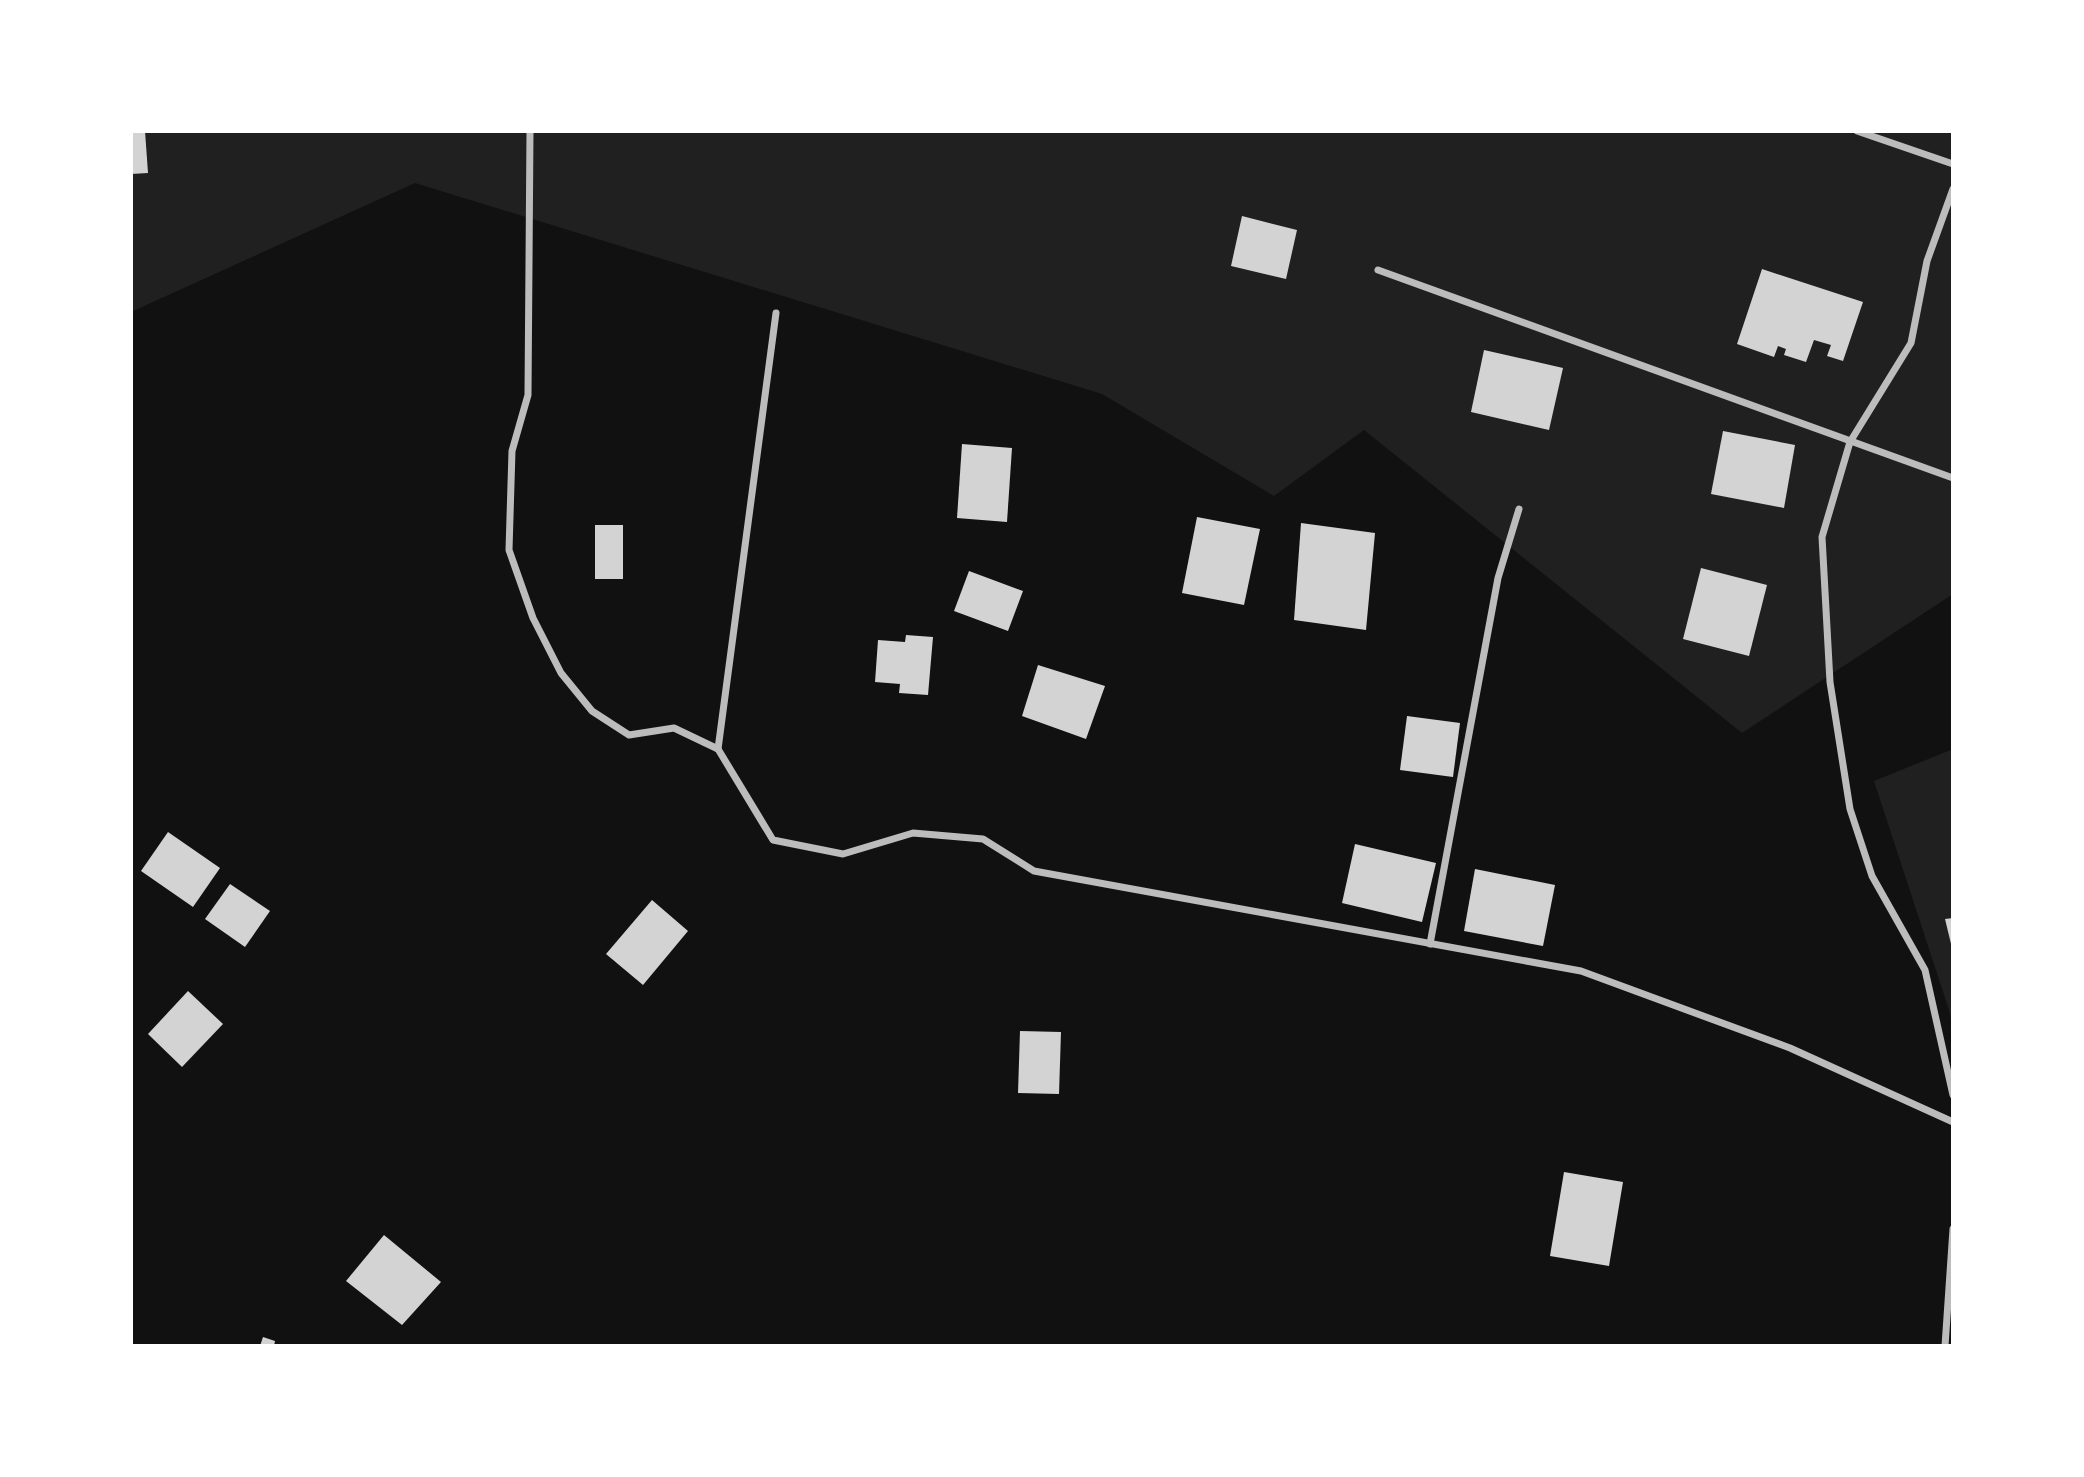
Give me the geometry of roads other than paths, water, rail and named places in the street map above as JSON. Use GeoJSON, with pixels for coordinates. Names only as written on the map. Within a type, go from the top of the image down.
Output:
{"type":"FeatureCollection","features":[{"type":"Feature","properties":{"kind":"street"},"geometry":{"type":"LineString","coordinates":[[530,131],[528,396],[512,451],[509,550],[533,618],[561,673],[592,711],[629,735],[674,729],[718,749],[773,841],[843,854],[913,833],[983,839],[1034,871],[1581,971],[1790,1048],[1953,1122]]}},
{"type":"Feature","properties":{"kind":"street"},"geometry":{"type":"LineString","coordinates":[[1857,131],[1953,164]]}},
{"type":"Feature","properties":{"kind":"street"},"geometry":{"type":"LineString","coordinates":[[1953,190],[1927,261],[1911,344],[1850,442],[1822,537],[1829,682],[1850,810],[1872,876],[1925,970],[1953,1095]]}},
{"type":"Feature","properties":{"kind":"street"},"geometry":{"type":"LineString","coordinates":[[1378,270],[1953,478]]}},
{"type":"Feature","properties":{"kind":"street"},"geometry":{"type":"LineString","coordinates":[[718,749],[776,313]]}},
{"type":"Feature","properties":{"kind":"street"},"geometry":{"type":"LineString","coordinates":[[1430,944],[1498,578],[1519,509]]}},
{"type":"Feature","properties":{"kind":"street"},"geometry":{"type":"LineString","coordinates":[[1945,1346],[1953,1229]]}}]}
